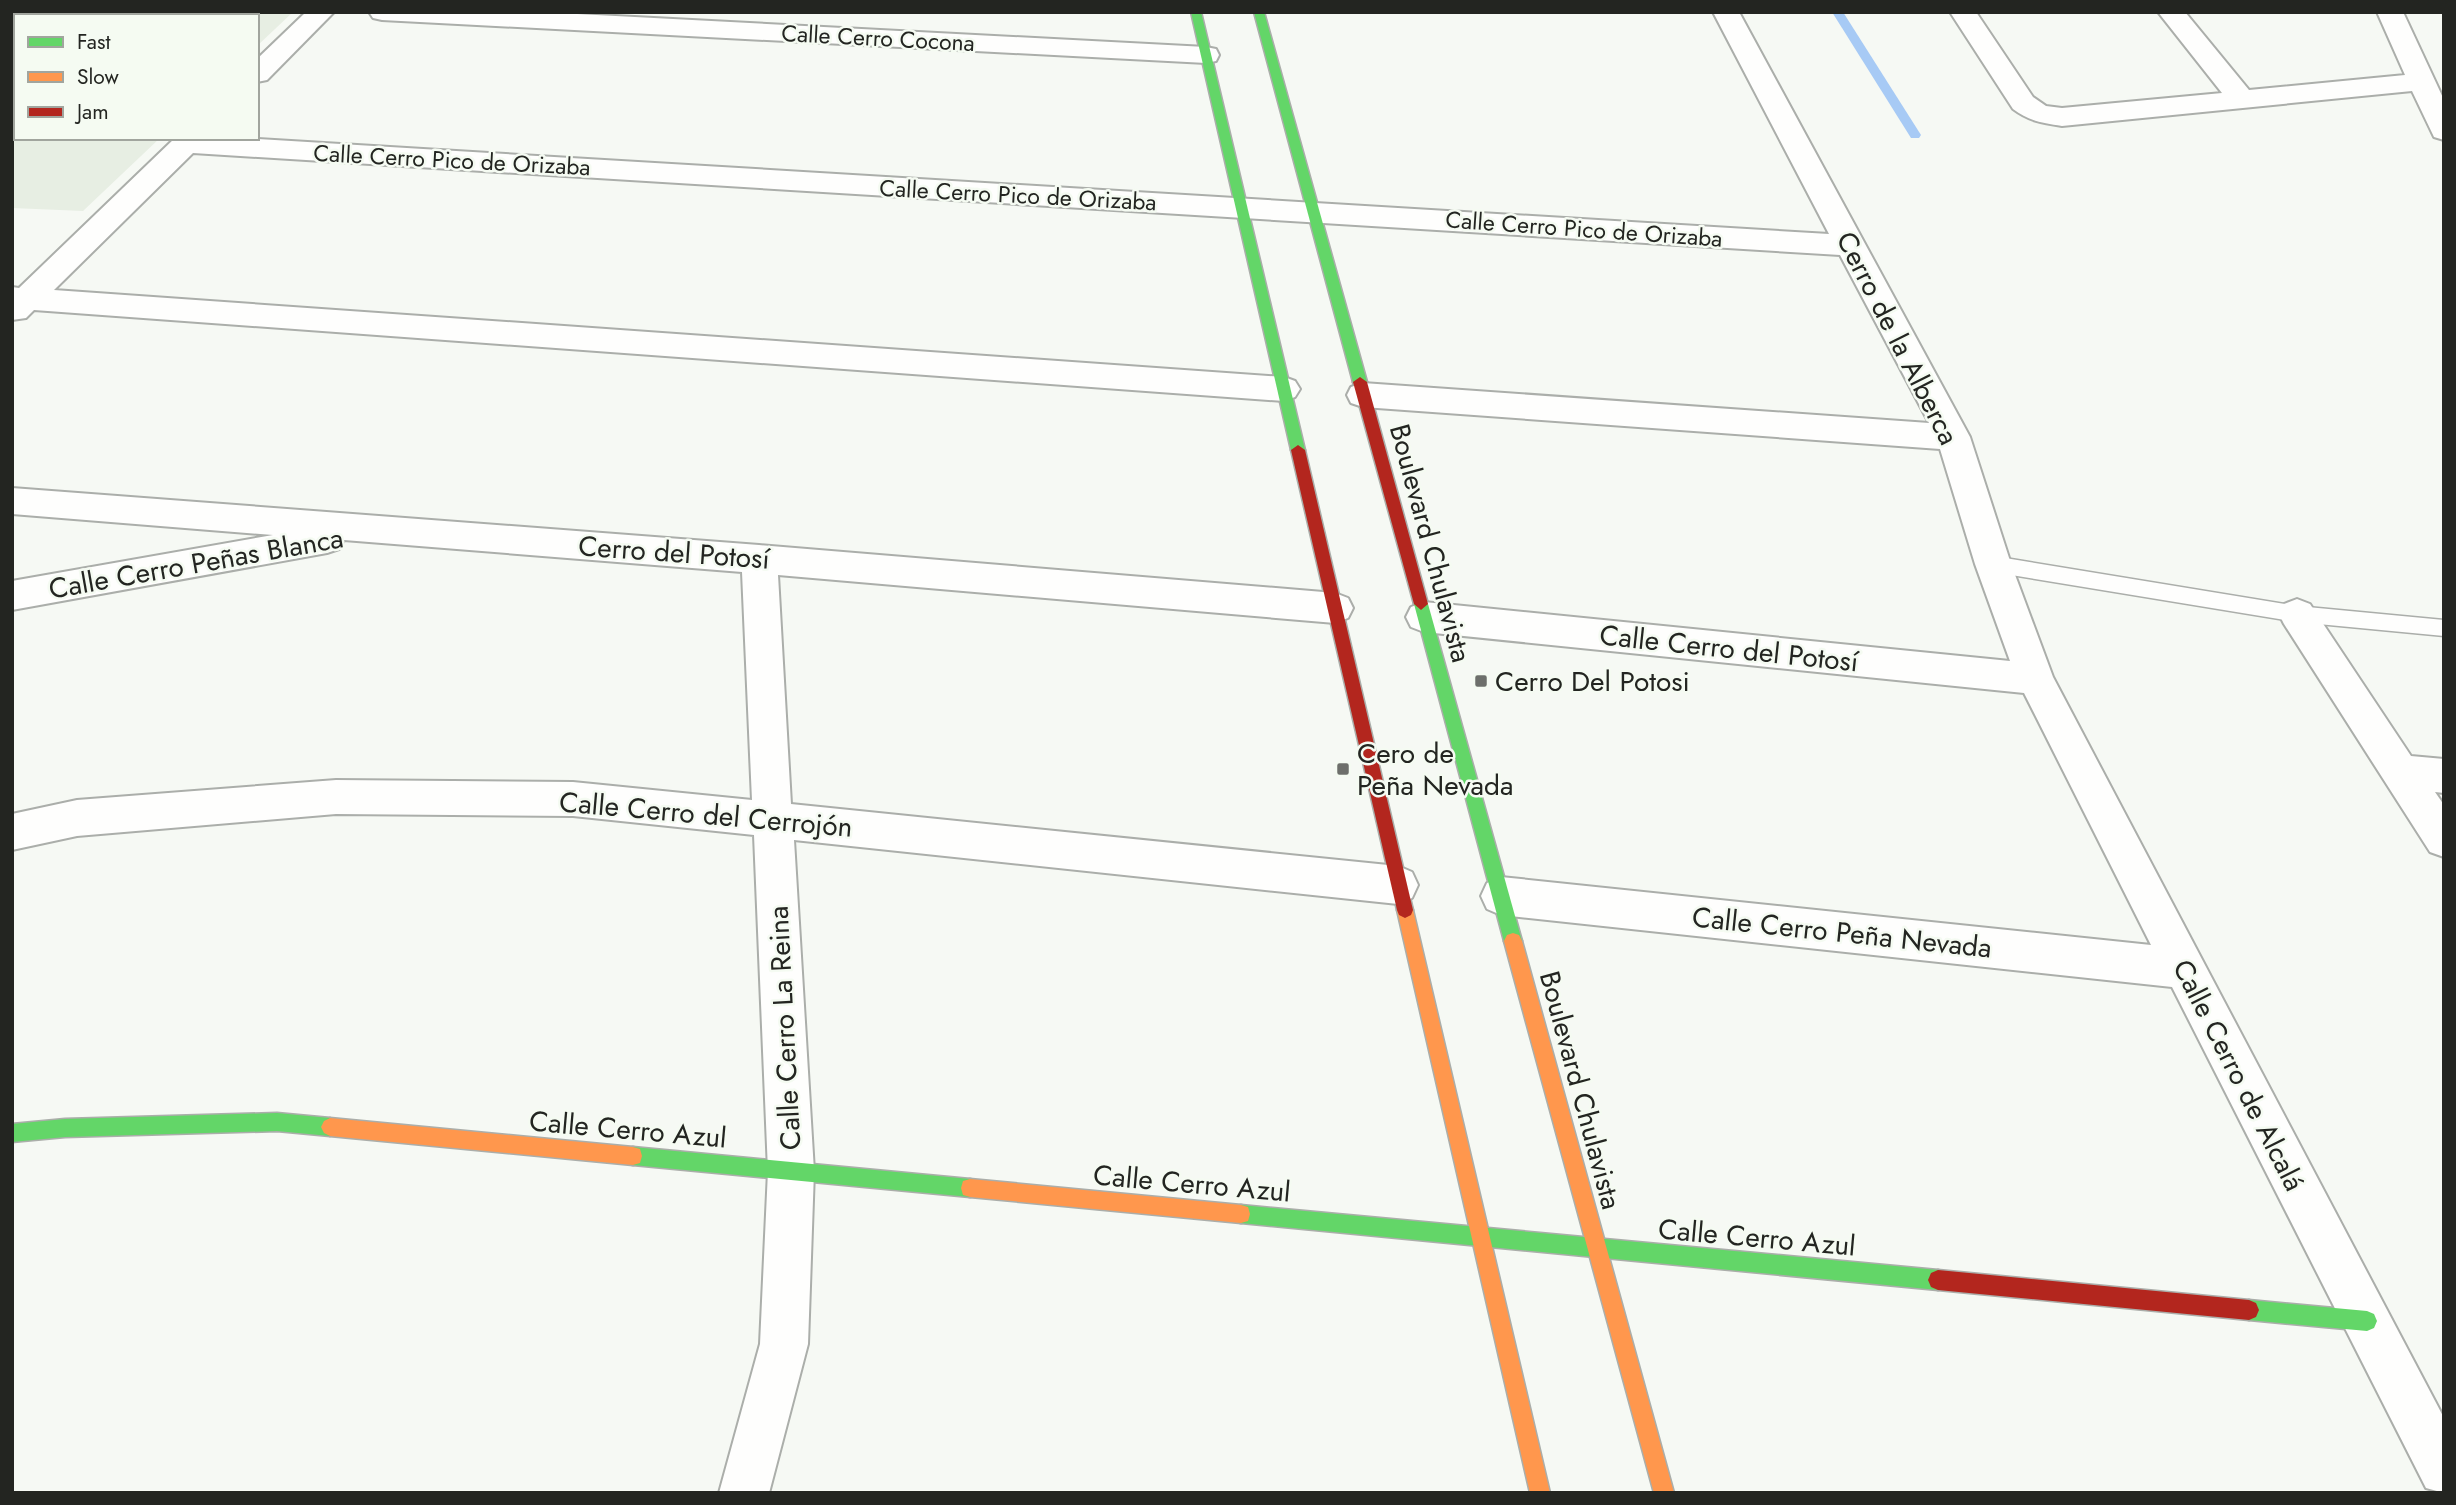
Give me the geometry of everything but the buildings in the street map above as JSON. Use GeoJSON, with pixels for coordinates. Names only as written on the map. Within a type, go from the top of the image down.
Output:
{"type":"FeatureCollection","features":[{"type":"Feature","properties":{"kind":"main road"},"geometry":{"type":"LineString","coordinates":[[1196,12],[1540,1493]]}},
{"type":"Feature","properties":{"kind":"main road","name":"Boulevard Chulavista"},"geometry":{"type":"LineString","coordinates":[[1259,12],[1664,1493]]}},
{"type":"Feature","properties":{"kind":"main road","name":"Calle Cerro Azul"},"geometry":{"type":"LineString","coordinates":[[12,1133],[65,1128],[277,1122],[2367,1321]]}},
{"type":"Feature","properties":{"kind":"street"},"geometry":{"type":"LineString","coordinates":[[259,72],[321,12]]}},
{"type":"Feature","properties":{"kind":"street","name":"Calle Cerro Cocona"},"geometry":{"type":"LineString","coordinates":[[382,12],[1206,55]]}},
{"type":"Feature","properties":{"kind":"street","name":"Cerro de la Alberca"},"geometry":{"type":"LineString","coordinates":[[1726,12],[1953,437],[1993,564],[2035,679]]}},
{"type":"Feature","properties":{"kind":"street"},"geometry":{"type":"LineString","coordinates":[[1963,12],[2023,103],[2038,114],[2062,117],[2423,82]]}},
{"type":"Feature","properties":{"kind":"street"},"geometry":{"type":"LineString","coordinates":[[2171,12],[2242,100]]}},
{"type":"Feature","properties":{"kind":"street"},"geometry":{"type":"LineString","coordinates":[[2390,12],[2444,131]]}},
{"type":"Feature","properties":{"kind":"street"},"geometry":{"type":"LineString","coordinates":[[17,303],[189,141]]}},
{"type":"Feature","properties":{"kind":"street","name":"Calle Cerro Pico de Orizaba"},"geometry":{"type":"LineString","coordinates":[[189,141],[1851,246]]}},
{"type":"Feature","properties":{"kind":"street"},"geometry":{"type":"LineString","coordinates":[[17,303],[1284,389]]}},
{"type":"Feature","properties":{"kind":"street"},"geometry":{"type":"LineString","coordinates":[[1363,395],[1953,437]]}},
{"type":"Feature","properties":{"kind":"street","name":"Cerro del Potosí"},"geometry":{"type":"LineString","coordinates":[[12,501],[759,559],[1335,608]]}},
{"type":"Feature","properties":{"kind":"street","name":"Calle Cerro Peñas Blanca"},"geometry":{"type":"LineString","coordinates":[[12,596],[380,529]]}},
{"type":"Feature","properties":{"kind":"street","name":"Calle Cerro La Reina"},"geometry":{"type":"LineString","coordinates":[[744,1493],[784,1344],[791,1171],[759,559]]}},
{"type":"Feature","properties":{"kind":"street"},"geometry":{"type":"LineString","coordinates":[[2297,614],[2444,839]]}},
{"type":"Feature","properties":{"kind":"street","name":"Calle Cerro del Potosí"},"geometry":{"type":"LineString","coordinates":[[1424,617],[2035,679]]}},
{"type":"Feature","properties":{"kind":"street","name":"Calle Cerro de Alcalá"},"geometry":{"type":"LineString","coordinates":[[2035,679],[2444,1470]]}},
{"type":"Feature","properties":{"kind":"street"},"geometry":{"type":"LineString","coordinates":[[2400,772],[2444,776]]}},
{"type":"Feature","properties":{"kind":"street","name":"Calle Cerro del Cerrojón"},"geometry":{"type":"LineString","coordinates":[[12,832],[77,818],[336,797],[573,799],[1398,885]]}},
{"type":"Feature","properties":{"kind":"street","name":"Calle Cerro Peña Nevada"},"geometry":{"type":"LineString","coordinates":[[1501,896],[2184,968]]}},
{"type":"Feature","properties":{"kind":"lane"},"geometry":{"type":"LineString","coordinates":[[1993,564],[2297,614],[2444,628]]}},
{"type":"Feature","properties":{"kind":"shaded area"},"geometry":{"type":"Polygon","coordinates":[[[12,12],[293,12],[259,44],[259,14],[14,14],[14,140],[158,140],[83,211],[12,208],[12,12]]]}},
{"type":"Feature","properties":{"kind":"waterway"},"geometry":{"type":"LineString","coordinates":[[1837,12],[1915,135]]}},
{"type":"Feature","properties":{"kind":"traffic: fast"},"geometry":{"type":"LineString","coordinates":[[1196,12],[1298,450]]}},
{"type":"Feature","properties":{"kind":"traffic: fast"},"geometry":{"type":"LineString","coordinates":[[1259,12],[1360,382]]}},
{"type":"Feature","properties":{"kind":"traffic: fast"},"geometry":{"type":"LineString","coordinates":[[1421,604],[1513,941]]}},
{"type":"Feature","properties":{"kind":"traffic: fast"},"geometry":{"type":"LineString","coordinates":[[12,1133],[65,1128],[277,1122],[330,1127]]}},
{"type":"Feature","properties":{"kind":"traffic: fast"},"geometry":{"type":"LineString","coordinates":[[633,1156],[970,1188]]}},
{"type":"Feature","properties":{"kind":"traffic: fast"},"geometry":{"type":"LineString","coordinates":[[1241,1214],[1938,1280]]}},
{"type":"Feature","properties":{"kind":"traffic: fast"},"geometry":{"type":"LineString","coordinates":[[2249,1310],[2367,1321]]}},
{"type":"Feature","properties":{"kind":"traffic: slow"},"geometry":{"type":"LineString","coordinates":[[1405,910],[1540,1493]]}},
{"type":"Feature","properties":{"kind":"traffic: slow"},"geometry":{"type":"LineString","coordinates":[[1513,941],[1664,1493]]}},
{"type":"Feature","properties":{"kind":"traffic: slow"},"geometry":{"type":"LineString","coordinates":[[330,1127],[633,1156]]}},
{"type":"Feature","properties":{"kind":"traffic: slow"},"geometry":{"type":"LineString","coordinates":[[970,1188],[1241,1214]]}},
{"type":"Feature","properties":{"kind":"traffic: jam"},"geometry":{"type":"LineString","coordinates":[[1360,382],[1421,604]]}},
{"type":"Feature","properties":{"kind":"traffic: jam"},"geometry":{"type":"LineString","coordinates":[[1298,450],[1405,910]]}},
{"type":"Feature","properties":{"kind":"traffic: jam"},"geometry":{"type":"LineString","coordinates":[[1938,1280],[2249,1310]]}},
{"type":"Feature","properties":{"kind":"place","name":"Cerro Del Potosi"},"geometry":{"type":"Point","coordinates":[1481,681]}},
{"type":"Feature","properties":{"kind":"place","name":"Cero de Peña Nevada"},"geometry":{"type":"Point","coordinates":[1343,769]}}]}
